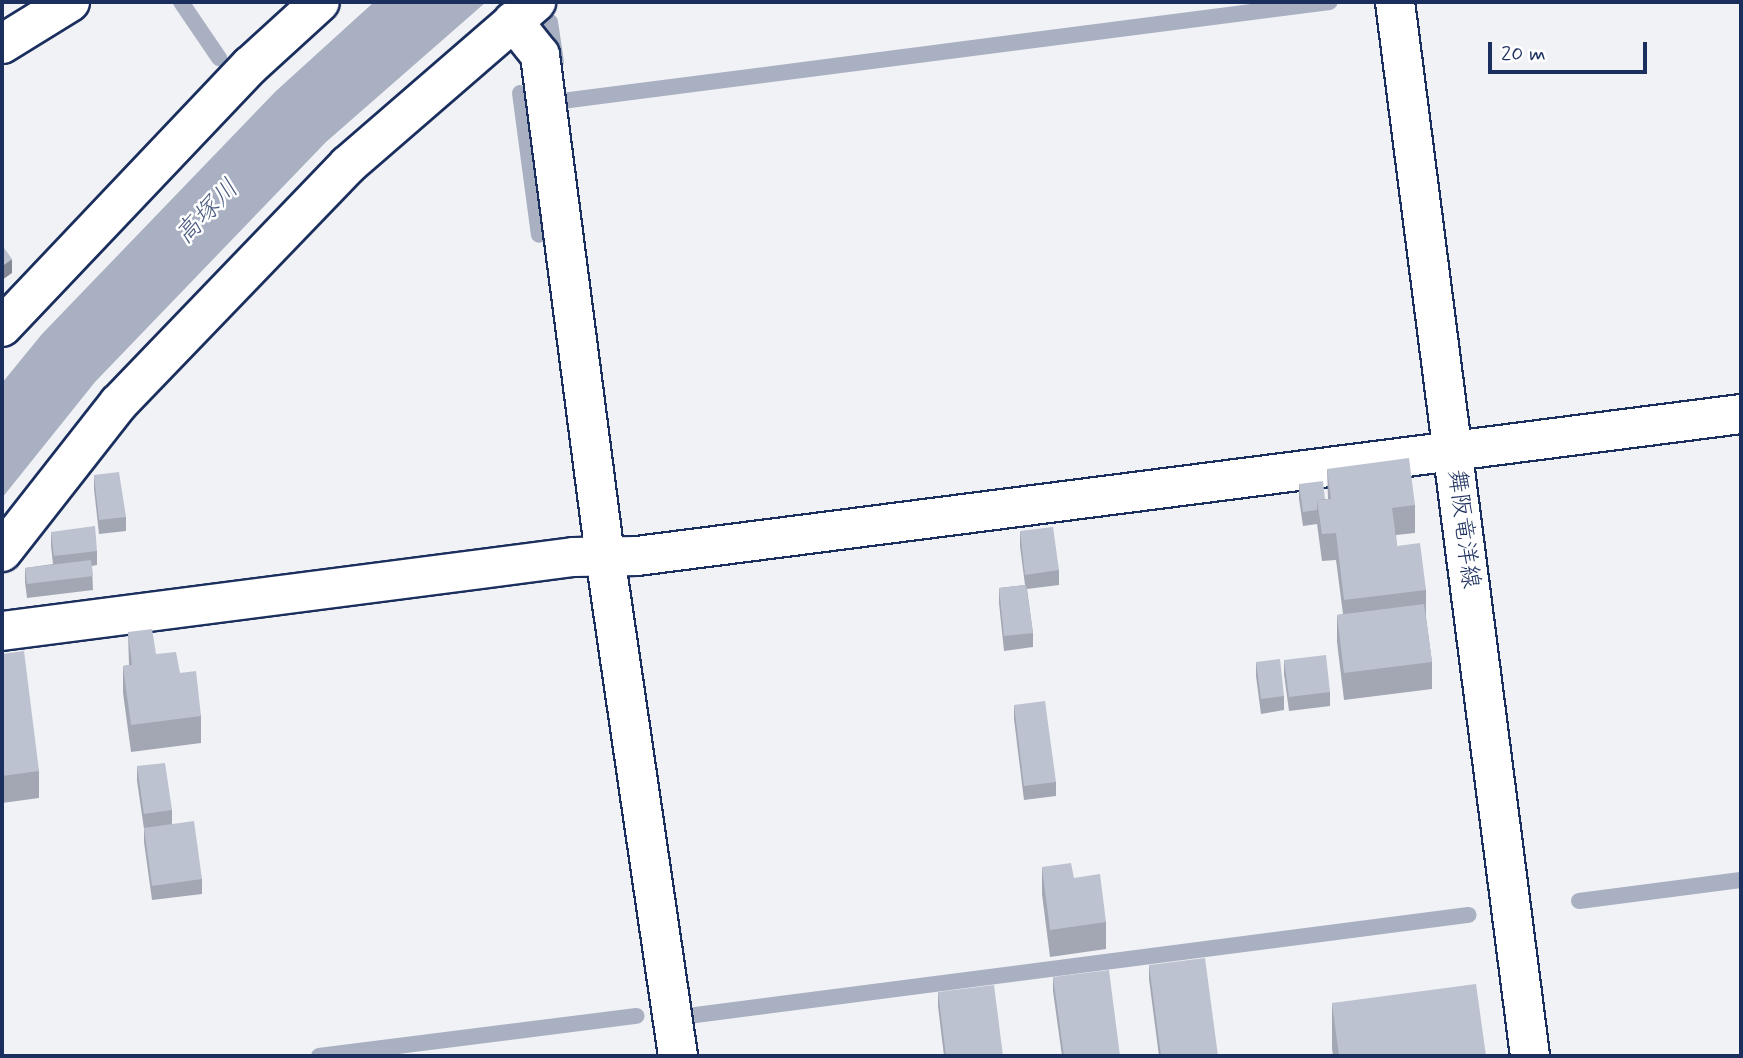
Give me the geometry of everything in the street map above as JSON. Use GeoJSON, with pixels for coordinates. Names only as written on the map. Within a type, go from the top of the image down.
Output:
{"type":"FeatureCollection","features":[{"type":"Feature","properties":{"kind":"street"},"geometry":{"type":"LineString","coordinates":[[2,44],[69,2]]}},
{"type":"Feature","properties":{"kind":"street"},"geometry":{"type":"LineString","coordinates":[[2,327],[251,65],[320,2]]}},
{"type":"Feature","properties":{"kind":"street","name":"舞阪竜洋線"},"geometry":{"type":"LineString","coordinates":[[1395,2],[1531,1056]]}},
{"type":"Feature","properties":{"kind":"street"},"geometry":{"type":"LineString","coordinates":[[2,552],[119,403],[329,185],[409,108],[524,11],[540,55],[605,556],[678,1056]]}},
{"type":"Feature","properties":{"kind":"street"},"geometry":{"type":"LineString","coordinates":[[2,631],[573,556],[637,556],[1741,414]]}},
{"type":"Feature","properties":{"kind":"water","name":"高塚川"},"geometry":{"type":"Polygon","coordinates":[[[374,2],[486,2],[326,142],[95,382],[2,498],[2,383],[42,334],[276,91],[374,2]]]}},
{"type":"Feature","properties":{"kind":"building"},"geometry":{"type":"Polygon","coordinates":[[[2,245],[12,259],[2,266],[2,245]]]}},
{"type":"Feature","properties":{"kind":"building"},"geometry":{"type":"Polygon","coordinates":[[[1409,458],[1415,505],[1392,508],[1397,546],[1420,543],[1426,590],[1344,600],[1336,533],[1322,534],[1317,500],[1331,499],[1327,469],[1409,458]]]}},
{"type":"Feature","properties":{"kind":"building"},"geometry":{"type":"Polygon","coordinates":[[[119,472],[126,517],[99,520],[94,475],[119,472]]]}},
{"type":"Feature","properties":{"kind":"building"},"geometry":{"type":"Polygon","coordinates":[[[1323,481],[1325,499],[1317,500],[1317,510],[1303,512],[1299,484],[1323,481]]]}},
{"type":"Feature","properties":{"kind":"building"},"geometry":{"type":"Polygon","coordinates":[[[95,526],[97,551],[54,556],[51,532],[95,526]]]}},
{"type":"Feature","properties":{"kind":"building"},"geometry":{"type":"Polygon","coordinates":[[[1053,527],[1059,570],[1025,575],[1020,531],[1053,527]]]}},
{"type":"Feature","properties":{"kind":"building"},"geometry":{"type":"Polygon","coordinates":[[[91,560],[93,576],[27,584],[25,568],[91,560]]]}},
{"type":"Feature","properties":{"kind":"building"},"geometry":{"type":"Polygon","coordinates":[[[1026,585],[1033,633],[1004,636],[999,588],[1026,585]]]}},
{"type":"Feature","properties":{"kind":"building"},"geometry":{"type":"Polygon","coordinates":[[[1424,604],[1432,662],[1344,673],[1337,615],[1424,604]]]}},
{"type":"Feature","properties":{"kind":"building"},"geometry":{"type":"Polygon","coordinates":[[[152,629],[156,654],[176,652],[180,673],[196,671],[201,716],[131,725],[123,666],[132,665],[128,632],[152,629]]]}},
{"type":"Feature","properties":{"kind":"building"},"geometry":{"type":"Polygon","coordinates":[[[24,651],[39,771],[2,776],[2,654],[24,651]]]}},
{"type":"Feature","properties":{"kind":"building"},"geometry":{"type":"Polygon","coordinates":[[[1326,655],[1330,692],[1289,697],[1284,660],[1326,655]]]}},
{"type":"Feature","properties":{"kind":"building"},"geometry":{"type":"Polygon","coordinates":[[[1280,659],[1284,696],[1261,699],[1256,662],[1280,659]]]}},
{"type":"Feature","properties":{"kind":"building"},"geometry":{"type":"Polygon","coordinates":[[[1045,701],[1056,782],[1024,786],[1014,705],[1045,701]]]}},
{"type":"Feature","properties":{"kind":"building"},"geometry":{"type":"Polygon","coordinates":[[[165,763],[172,810],[144,814],[137,766],[165,763]]]}},
{"type":"Feature","properties":{"kind":"building"},"geometry":{"type":"Polygon","coordinates":[[[194,821],[202,879],[152,886],[144,828],[194,821]]]}},
{"type":"Feature","properties":{"kind":"building"},"geometry":{"type":"Polygon","coordinates":[[[1071,863],[1074,878],[1100,874],[1106,922],[1050,930],[1042,867],[1071,863]]]}},
{"type":"Feature","properties":{"kind":"building"},"geometry":{"type":"Polygon","coordinates":[[[1205,958],[1218,1056],[1161,1056],[1149,965],[1205,958]]]}},
{"type":"Feature","properties":{"kind":"building"},"geometry":{"type":"Polygon","coordinates":[[[1109,970],[1120,1056],[1064,1056],[1053,977],[1109,970]]]}},
{"type":"Feature","properties":{"kind":"building"},"geometry":{"type":"Polygon","coordinates":[[[1476,984],[1486,1056],[1339,1056],[1332,1003],[1476,984]]]}},
{"type":"Feature","properties":{"kind":"building"},"geometry":{"type":"Polygon","coordinates":[[[994,985],[1003,1056],[946,1056],[938,992],[994,985]]]}},
{"type":"Feature","properties":{"kind":"waterway"},"geometry":{"type":"LineString","coordinates":[[181,2],[219,58]]}},
{"type":"Feature","properties":{"kind":"waterway"},"geometry":{"type":"LineString","coordinates":[[562,101],[1330,2]]}},
{"type":"Feature","properties":{"kind":"waterway"},"geometry":{"type":"LineString","coordinates":[[550,22],[556,62]]}},
{"type":"Feature","properties":{"kind":"waterway"},"geometry":{"type":"LineString","coordinates":[[520,93],[539,235]]}},
{"type":"Feature","properties":{"kind":"waterway"},"geometry":{"type":"LineString","coordinates":[[1579,901],[1741,880]]}},
{"type":"Feature","properties":{"kind":"waterway"},"geometry":{"type":"LineString","coordinates":[[688,1016],[1468,915]]}},
{"type":"Feature","properties":{"kind":"waterway"},"geometry":{"type":"LineString","coordinates":[[319,1056],[636,1016]]}}]}
